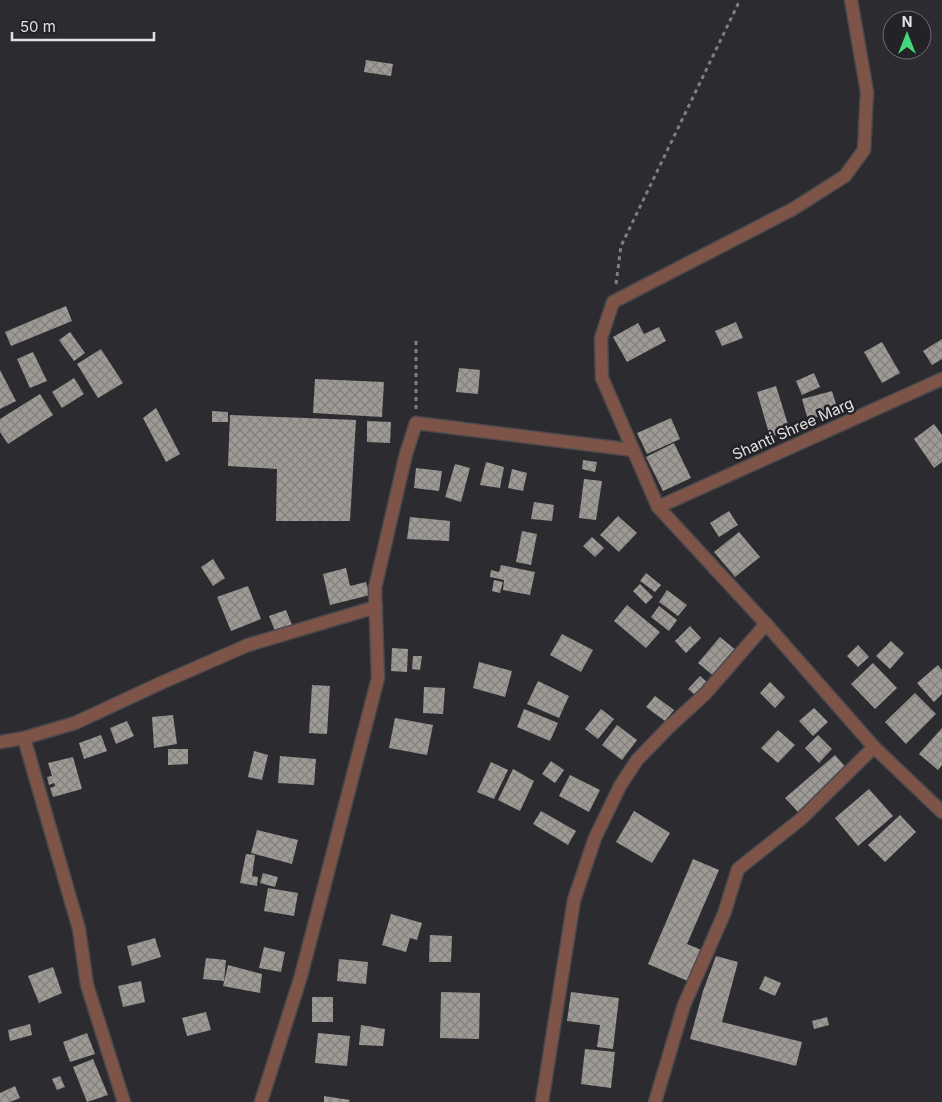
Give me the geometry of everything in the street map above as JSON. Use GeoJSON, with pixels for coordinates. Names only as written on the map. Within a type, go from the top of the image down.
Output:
{"type":"FeatureCollection","features":[{"type":"Feature","properties":{"kind":"street"},"geometry":{"type":"LineString","coordinates":[[851,0],[867,92],[864,150],[845,176],[793,209],[613,302],[601,338],[602,378],[658,507],[766,624],[874,747],[942,812]]}},
{"type":"Feature","properties":{"kind":"street","name":"Shanti Shree Marg"},"geometry":{"type":"LineString","coordinates":[[658,507],[942,380]]}},
{"type":"Feature","properties":{"kind":"street"},"geometry":{"type":"LineString","coordinates":[[261,1102],[301,976],[378,678],[375,588],[406,454],[416,423],[633,450]]}},
{"type":"Feature","properties":{"kind":"street"},"geometry":{"type":"LineString","coordinates":[[0,742],[24,738],[75,723],[248,645],[376,607]]}},
{"type":"Feature","properties":{"kind":"street"},"geometry":{"type":"LineString","coordinates":[[542,1102],[574,900],[595,838],[620,786],[637,760],[669,726],[705,694],[766,624]]}},
{"type":"Feature","properties":{"kind":"street"},"geometry":{"type":"LineString","coordinates":[[24,738],[79,929],[87,985],[124,1102]]}},
{"type":"Feature","properties":{"kind":"street"},"geometry":{"type":"LineString","coordinates":[[655,1102],[684,1004],[724,914],[738,869],[801,819],[874,747]]}},
{"type":"Feature","properties":{"kind":"path"},"geometry":{"type":"LineString","coordinates":[[613,302],[621,246],[740,0]]}},
{"type":"Feature","properties":{"kind":"path"},"geometry":{"type":"LineString","coordinates":[[416,337],[416,423]]}},
{"type":"Feature","properties":{"kind":"building"},"geometry":{"type":"Polygon","coordinates":[[[366,60],[393,64],[391,76],[364,72],[366,60]]]}},
{"type":"Feature","properties":{"kind":"building"},"geometry":{"type":"Polygon","coordinates":[[[66,306],[72,321],[11,346],[5,332],[66,306]]]}},
{"type":"Feature","properties":{"kind":"building"},"geometry":{"type":"Polygon","coordinates":[[[736,322],[743,338],[722,346],[715,331],[736,322]]]}},
{"type":"Feature","properties":{"kind":"building"},"geometry":{"type":"Polygon","coordinates":[[[638,323],[644,334],[659,327],[666,341],[627,362],[613,337],[638,323]]]}},
{"type":"Feature","properties":{"kind":"building"},"geometry":{"type":"Polygon","coordinates":[[[70,332],[85,353],[74,361],[59,340],[70,332]]]}},
{"type":"Feature","properties":{"kind":"building"},"geometry":{"type":"Polygon","coordinates":[[[942,339],[942,359],[932,365],[923,351],[942,339]]]}},
{"type":"Feature","properties":{"kind":"building"},"geometry":{"type":"Polygon","coordinates":[[[882,342],[900,373],[882,383],[864,352],[882,342]]]}},
{"type":"Feature","properties":{"kind":"building"},"geometry":{"type":"Polygon","coordinates":[[[101,349],[123,383],[98,398],[77,364],[101,349]]]}},
{"type":"Feature","properties":{"kind":"building"},"geometry":{"type":"Polygon","coordinates":[[[33,352],[47,381],[30,388],[17,359],[33,352]]]}},
{"type":"Feature","properties":{"kind":"building"},"geometry":{"type":"Polygon","coordinates":[[[459,368],[480,370],[478,394],[456,392],[459,368]]]}},
{"type":"Feature","properties":{"kind":"building"},"geometry":{"type":"Polygon","coordinates":[[[0,370],[16,401],[0,409],[0,370]]]}},
{"type":"Feature","properties":{"kind":"building"},"geometry":{"type":"Polygon","coordinates":[[[814,373],[820,387],[802,395],[796,381],[814,373]]]}},
{"type":"Feature","properties":{"kind":"building"},"geometry":{"type":"Polygon","coordinates":[[[74,378],[84,394],[62,408],[52,392],[74,378]]]}},
{"type":"Feature","properties":{"kind":"building"},"geometry":{"type":"Polygon","coordinates":[[[315,379],[384,382],[382,417],[313,413],[315,379]]]}},
{"type":"Feature","properties":{"kind":"building"},"geometry":{"type":"Polygon","coordinates":[[[776,386],[790,431],[770,437],[757,392],[776,386]]]}},
{"type":"Feature","properties":{"kind":"building"},"geometry":{"type":"Polygon","coordinates":[[[832,391],[838,411],[808,420],[802,399],[832,391]]]}},
{"type":"Feature","properties":{"kind":"building"},"geometry":{"type":"Polygon","coordinates":[[[40,394],[53,415],[8,444],[0,432],[0,419],[40,394]]]}},
{"type":"Feature","properties":{"kind":"building"},"geometry":{"type":"Polygon","coordinates":[[[156,408],[180,454],[166,462],[143,418],[156,408]]]}},
{"type":"Feature","properties":{"kind":"building"},"geometry":{"type":"Polygon","coordinates":[[[212,411],[228,412],[228,422],[212,422],[212,411]]]}},
{"type":"Feature","properties":{"kind":"building"},"geometry":{"type":"Polygon","coordinates":[[[230,415],[356,420],[350,521],[276,521],[277,469],[228,466],[230,415]]]}},
{"type":"Feature","properties":{"kind":"building"},"geometry":{"type":"Polygon","coordinates":[[[671,418],[680,439],[647,454],[637,433],[671,418]]]}},
{"type":"Feature","properties":{"kind":"building"},"geometry":{"type":"Polygon","coordinates":[[[367,421],[391,422],[390,443],[367,442],[367,421]]]}},
{"type":"Feature","properties":{"kind":"building"},"geometry":{"type":"Polygon","coordinates":[[[934,424],[942,435],[942,462],[934,468],[914,439],[934,424]]]}},
{"type":"Feature","properties":{"kind":"building"},"geometry":{"type":"Polygon","coordinates":[[[674,443],[691,478],[663,491],[646,457],[674,443]]]}},
{"type":"Feature","properties":{"kind":"building"},"geometry":{"type":"Polygon","coordinates":[[[583,460],[597,462],[595,472],[582,469],[583,460]]]}},
{"type":"Feature","properties":{"kind":"building"},"geometry":{"type":"Polygon","coordinates":[[[486,462],[504,467],[500,488],[480,485],[486,462]]]}},
{"type":"Feature","properties":{"kind":"building"},"geometry":{"type":"Polygon","coordinates":[[[455,464],[470,468],[461,502],[445,497],[455,464]]]}},
{"type":"Feature","properties":{"kind":"building"},"geometry":{"type":"Polygon","coordinates":[[[416,468],[442,471],[439,491],[414,488],[416,468]]]}},
{"type":"Feature","properties":{"kind":"building"},"geometry":{"type":"Polygon","coordinates":[[[512,469],[527,473],[523,491],[508,488],[512,469]]]}},
{"type":"Feature","properties":{"kind":"building"},"geometry":{"type":"Polygon","coordinates":[[[584,479],[602,481],[596,520],[579,518],[584,479]]]}},
{"type":"Feature","properties":{"kind":"building"},"geometry":{"type":"Polygon","coordinates":[[[534,502],[554,505],[552,521],[531,519],[534,502]]]}},
{"type":"Feature","properties":{"kind":"building"},"geometry":{"type":"Polygon","coordinates":[[[729,511],[738,525],[719,537],[710,523],[729,511]]]}},
{"type":"Feature","properties":{"kind":"building"},"geometry":{"type":"Polygon","coordinates":[[[618,516],[637,533],[619,552],[600,535],[618,516]]]}},
{"type":"Feature","properties":{"kind":"building"},"geometry":{"type":"Polygon","coordinates":[[[410,517],[450,521],[449,541],[407,539],[410,517]]]}},
{"type":"Feature","properties":{"kind":"building"},"geometry":{"type":"Polygon","coordinates":[[[522,531],[537,534],[531,565],[516,562],[522,531]]]}},
{"type":"Feature","properties":{"kind":"building"},"geometry":{"type":"Polygon","coordinates":[[[739,532],[760,557],[735,577],[714,552],[739,532]]]}},
{"type":"Feature","properties":{"kind":"building"},"geometry":{"type":"Polygon","coordinates":[[[592,537],[604,548],[595,557],[583,546],[592,537]]]}},
{"type":"Feature","properties":{"kind":"building"},"geometry":{"type":"Polygon","coordinates":[[[213,559],[225,578],[213,586],[201,567],[213,559]]]}},
{"type":"Feature","properties":{"kind":"building"},"geometry":{"type":"Polygon","coordinates":[[[501,565],[535,572],[530,595],[503,590],[504,580],[490,577],[491,570],[499,572],[501,565]]]}},
{"type":"Feature","properties":{"kind":"building"},"geometry":{"type":"Polygon","coordinates":[[[346,568],[350,586],[366,582],[370,595],[330,605],[323,574],[346,568]]]}},
{"type":"Feature","properties":{"kind":"building"},"geometry":{"type":"Polygon","coordinates":[[[646,573],[661,585],[655,592],[640,581],[646,573]]]}},
{"type":"Feature","properties":{"kind":"building"},"geometry":{"type":"Polygon","coordinates":[[[494,580],[503,582],[500,593],[492,591],[494,580]]]}},
{"type":"Feature","properties":{"kind":"building"},"geometry":{"type":"Polygon","coordinates":[[[640,584],[653,597],[646,604],[633,591],[640,584]]]}},
{"type":"Feature","properties":{"kind":"building"},"geometry":{"type":"Polygon","coordinates":[[[248,586],[261,619],[231,631],[217,597],[248,586]]]}},
{"type":"Feature","properties":{"kind":"building"},"geometry":{"type":"Polygon","coordinates":[[[667,590],[687,605],[678,616],[659,602],[667,590]]]}},
{"type":"Feature","properties":{"kind":"building"},"geometry":{"type":"Polygon","coordinates":[[[627,605],[660,632],[646,648],[614,621],[627,605]]]}},
{"type":"Feature","properties":{"kind":"building"},"geometry":{"type":"Polygon","coordinates":[[[659,606],[677,620],[669,631],[651,617],[659,606]]]}},
{"type":"Feature","properties":{"kind":"building"},"geometry":{"type":"Polygon","coordinates":[[[286,610],[292,625],[275,631],[269,616],[286,610]]]}},
{"type":"Feature","properties":{"kind":"building"},"geometry":{"type":"Polygon","coordinates":[[[690,626],[701,638],[686,653],[675,641],[690,626]]]}},
{"type":"Feature","properties":{"kind":"building"},"geometry":{"type":"Polygon","coordinates":[[[562,634],[593,650],[581,672],[550,655],[562,634]]]}},
{"type":"Feature","properties":{"kind":"building"},"geometry":{"type":"Polygon","coordinates":[[[720,637],[737,651],[715,677],[698,663],[720,637]]]}},
{"type":"Feature","properties":{"kind":"building"},"geometry":{"type":"Polygon","coordinates":[[[891,641],[904,653],[890,669],[876,656],[891,641]]]}},
{"type":"Feature","properties":{"kind":"building"},"geometry":{"type":"Polygon","coordinates":[[[858,645],[869,657],[858,667],[847,656],[858,645]]]}},
{"type":"Feature","properties":{"kind":"building"},"geometry":{"type":"Polygon","coordinates":[[[392,648],[408,649],[407,672],[391,671],[392,648]]]}},
{"type":"Feature","properties":{"kind":"building"},"geometry":{"type":"Polygon","coordinates":[[[413,656],[422,656],[420,670],[412,669],[413,656]]]}},
{"type":"Feature","properties":{"kind":"building"},"geometry":{"type":"Polygon","coordinates":[[[479,662],[512,671],[505,697],[473,688],[479,662]]]}},
{"type":"Feature","properties":{"kind":"building"},"geometry":{"type":"Polygon","coordinates":[[[873,663],[897,688],[875,709],[851,684],[873,663]]]}},
{"type":"Feature","properties":{"kind":"building"},"geometry":{"type":"Polygon","coordinates":[[[938,665],[942,670],[942,694],[934,702],[917,683],[938,665]]]}},
{"type":"Feature","properties":{"kind":"building"},"geometry":{"type":"Polygon","coordinates":[[[700,676],[708,683],[696,696],[688,689],[700,676]]]}},
{"type":"Feature","properties":{"kind":"building"},"geometry":{"type":"Polygon","coordinates":[[[538,681],[569,696],[559,718],[527,704],[538,681]]]}},
{"type":"Feature","properties":{"kind":"building"},"geometry":{"type":"Polygon","coordinates":[[[770,682],[785,697],[775,708],[760,693],[770,682]]]}},
{"type":"Feature","properties":{"kind":"building"},"geometry":{"type":"Polygon","coordinates":[[[312,685],[330,686],[327,734],[309,733],[312,685]]]}},
{"type":"Feature","properties":{"kind":"building"},"geometry":{"type":"Polygon","coordinates":[[[424,687],[445,688],[443,714],[423,713],[424,687]]]}},
{"type":"Feature","properties":{"kind":"building"},"geometry":{"type":"Polygon","coordinates":[[[915,693],[936,714],[906,744],[885,722],[915,693]]]}},
{"type":"Feature","properties":{"kind":"building"},"geometry":{"type":"Polygon","coordinates":[[[655,696],[674,710],[665,721],[646,707],[655,696]]]}},
{"type":"Feature","properties":{"kind":"building"},"geometry":{"type":"Polygon","coordinates":[[[814,708],[828,722],[813,736],[799,721],[814,708]]]}},
{"type":"Feature","properties":{"kind":"building"},"geometry":{"type":"Polygon","coordinates":[[[524,709],[558,723],[550,741],[517,727],[524,709]]]}},
{"type":"Feature","properties":{"kind":"building"},"geometry":{"type":"Polygon","coordinates":[[[601,709],[614,719],[598,739],[585,729],[601,709]]]}},
{"type":"Feature","properties":{"kind":"building"},"geometry":{"type":"Polygon","coordinates":[[[173,715],[177,744],[154,748],[152,717],[173,715]]]}},
{"type":"Feature","properties":{"kind":"building"},"geometry":{"type":"Polygon","coordinates":[[[395,718],[433,725],[427,755],[389,748],[395,718]]]}},
{"type":"Feature","properties":{"kind":"building"},"geometry":{"type":"Polygon","coordinates":[[[127,721],[134,736],[116,744],[110,728],[127,721]]]}},
{"type":"Feature","properties":{"kind":"building"},"geometry":{"type":"Polygon","coordinates":[[[617,725],[637,740],[622,760],[602,745],[617,725]]]}},
{"type":"Feature","properties":{"kind":"building"},"geometry":{"type":"Polygon","coordinates":[[[942,728],[942,765],[938,770],[919,754],[942,728]]]}},
{"type":"Feature","properties":{"kind":"building"},"geometry":{"type":"Polygon","coordinates":[[[778,730],[795,745],[778,763],[761,748],[778,730]]]}},
{"type":"Feature","properties":{"kind":"building"},"geometry":{"type":"Polygon","coordinates":[[[101,735],[107,751],[84,759],[79,743],[101,735]]]}},
{"type":"Feature","properties":{"kind":"building"},"geometry":{"type":"Polygon","coordinates":[[[818,735],[832,749],[819,763],[805,748],[818,735]]]}},
{"type":"Feature","properties":{"kind":"building"},"geometry":{"type":"Polygon","coordinates":[[[168,749],[188,749],[188,764],[168,765],[168,749]]]}},
{"type":"Feature","properties":{"kind":"building"},"geometry":{"type":"Polygon","coordinates":[[[254,751],[268,755],[262,780],[248,777],[254,751]]]}},
{"type":"Feature","properties":{"kind":"building"},"geometry":{"type":"Polygon","coordinates":[[[835,755],[849,771],[799,813],[785,798],[835,755]]]}},
{"type":"Feature","properties":{"kind":"building"},"geometry":{"type":"Polygon","coordinates":[[[280,756],[316,759],[314,785],[278,783],[280,756]]]}},
{"type":"Feature","properties":{"kind":"building"},"geometry":{"type":"Polygon","coordinates":[[[73,757],[82,789],[53,797],[50,788],[55,786],[54,783],[49,785],[47,777],[52,776],[48,763],[73,757]]]}},
{"type":"Feature","properties":{"kind":"building"},"geometry":{"type":"Polygon","coordinates":[[[551,761],[564,770],[555,783],[542,774],[551,761]]]}},
{"type":"Feature","properties":{"kind":"building"},"geometry":{"type":"Polygon","coordinates":[[[491,762],[508,770],[494,799],[477,792],[491,762]]]}},
{"type":"Feature","properties":{"kind":"building"},"geometry":{"type":"Polygon","coordinates":[[[513,769],[534,781],[520,811],[498,800],[513,769]]]}},
{"type":"Feature","properties":{"kind":"building"},"geometry":{"type":"Polygon","coordinates":[[[570,775],[600,790],[589,812],[559,796],[570,775]]]}},
{"type":"Feature","properties":{"kind":"building"},"geometry":{"type":"Polygon","coordinates":[[[869,789],[893,816],[858,846],[835,818],[869,789]]]}},
{"type":"Feature","properties":{"kind":"building"},"geometry":{"type":"Polygon","coordinates":[[[541,811],[576,831],[568,845],[533,824],[541,811]]]}},
{"type":"Feature","properties":{"kind":"building"},"geometry":{"type":"Polygon","coordinates":[[[634,811],[670,833],[652,863],[616,842],[634,811]]]}},
{"type":"Feature","properties":{"kind":"building"},"geometry":{"type":"Polygon","coordinates":[[[900,815],[916,832],[885,862],[868,845],[900,815]]]}},
{"type":"Feature","properties":{"kind":"building"},"geometry":{"type":"Polygon","coordinates":[[[257,830],[298,840],[292,864],[251,853],[257,830]]]}},
{"type":"Feature","properties":{"kind":"building"},"geometry":{"type":"Polygon","coordinates":[[[246,854],[255,855],[252,876],[258,877],[257,886],[240,883],[246,854]]]}},
{"type":"Feature","properties":{"kind":"building"},"geometry":{"type":"Polygon","coordinates":[[[693,859],[719,870],[687,944],[704,951],[690,982],[648,964],[693,859]]]}},
{"type":"Feature","properties":{"kind":"building"},"geometry":{"type":"Polygon","coordinates":[[[263,873],[278,877],[275,887],[260,883],[263,873]]]}},
{"type":"Feature","properties":{"kind":"building"},"geometry":{"type":"Polygon","coordinates":[[[268,888],[298,893],[294,916],[264,911],[268,888]]]}},
{"type":"Feature","properties":{"kind":"building"},"geometry":{"type":"Polygon","coordinates":[[[391,914],[422,923],[417,940],[410,938],[406,952],[382,945],[391,914]]]}},
{"type":"Feature","properties":{"kind":"building"},"geometry":{"type":"Polygon","coordinates":[[[430,935],[452,936],[451,962],[429,962],[430,935]]]}},
{"type":"Feature","properties":{"kind":"building"},"geometry":{"type":"Polygon","coordinates":[[[155,938],[161,957],[132,966],[127,946],[155,938]]]}},
{"type":"Feature","properties":{"kind":"building"},"geometry":{"type":"Polygon","coordinates":[[[264,947],[285,952],[281,972],[259,968],[264,947]]]}},
{"type":"Feature","properties":{"kind":"building"},"geometry":{"type":"Polygon","coordinates":[[[716,956],[738,962],[722,1022],[802,1042],[796,1066],[690,1039],[703,991],[716,956]]]}},
{"type":"Feature","properties":{"kind":"building"},"geometry":{"type":"Polygon","coordinates":[[[206,958],[226,960],[224,981],[203,979],[206,958]]]}},
{"type":"Feature","properties":{"kind":"building"},"geometry":{"type":"Polygon","coordinates":[[[339,959],[368,962],[366,984],[337,981],[339,959]]]}},
{"type":"Feature","properties":{"kind":"building"},"geometry":{"type":"Polygon","coordinates":[[[228,965],[262,974],[260,993],[223,986],[228,965]]]}},
{"type":"Feature","properties":{"kind":"building"},"geometry":{"type":"Polygon","coordinates":[[[53,967],[62,993],[39,1003],[28,976],[53,967]]]}},
{"type":"Feature","properties":{"kind":"building"},"geometry":{"type":"Polygon","coordinates":[[[765,976],[781,983],[775,996],[759,989],[765,976]]]}},
{"type":"Feature","properties":{"kind":"building"},"geometry":{"type":"Polygon","coordinates":[[[141,981],[145,1002],[123,1007],[118,986],[141,981]]]}},
{"type":"Feature","properties":{"kind":"building"},"geometry":{"type":"Polygon","coordinates":[[[441,992],[480,993],[479,1039],[440,1038],[441,992]]]}},
{"type":"Feature","properties":{"kind":"building"},"geometry":{"type":"Polygon","coordinates":[[[571,992],[619,998],[613,1049],[597,1047],[600,1025],[567,1021],[571,992]]]}},
{"type":"Feature","properties":{"kind":"building"},"geometry":{"type":"Polygon","coordinates":[[[312,997],[333,997],[333,1022],[312,1022],[312,997]]]}},
{"type":"Feature","properties":{"kind":"building"},"geometry":{"type":"Polygon","coordinates":[[[206,1012],[211,1030],[187,1036],[182,1018],[206,1012]]]}},
{"type":"Feature","properties":{"kind":"building"},"geometry":{"type":"Polygon","coordinates":[[[827,1017],[829,1025],[814,1029],[812,1021],[827,1017]]]}},
{"type":"Feature","properties":{"kind":"building"},"geometry":{"type":"Polygon","coordinates":[[[30,1024],[32,1035],[10,1041],[8,1030],[30,1024]]]}},
{"type":"Feature","properties":{"kind":"building"},"geometry":{"type":"Polygon","coordinates":[[[361,1025],[385,1029],[383,1046],[359,1045],[361,1025]]]}},
{"type":"Feature","properties":{"kind":"building"},"geometry":{"type":"Polygon","coordinates":[[[87,1033],[95,1054],[70,1062],[63,1042],[87,1033]]]}},
{"type":"Feature","properties":{"kind":"building"},"geometry":{"type":"Polygon","coordinates":[[[318,1033],[350,1036],[347,1066],[315,1063],[318,1033]]]}},
{"type":"Feature","properties":{"kind":"building"},"geometry":{"type":"Polygon","coordinates":[[[585,1049],[615,1052],[611,1088],[581,1084],[585,1049]]]}},
{"type":"Feature","properties":{"kind":"building"},"geometry":{"type":"Polygon","coordinates":[[[93,1059],[108,1095],[87,1102],[73,1067],[93,1059]]]}},
{"type":"Feature","properties":{"kind":"building"},"geometry":{"type":"Polygon","coordinates":[[[60,1076],[65,1087],[57,1090],[52,1079],[60,1076]]]}},
{"type":"Feature","properties":{"kind":"building"},"geometry":{"type":"Polygon","coordinates":[[[15,1086],[20,1098],[10,1102],[0,1102],[0,1093],[15,1086]]]}},
{"type":"Feature","properties":{"kind":"building"},"geometry":{"type":"Polygon","coordinates":[[[324,1096],[350,1100],[349,1102],[324,1102],[324,1096]]]}}]}
